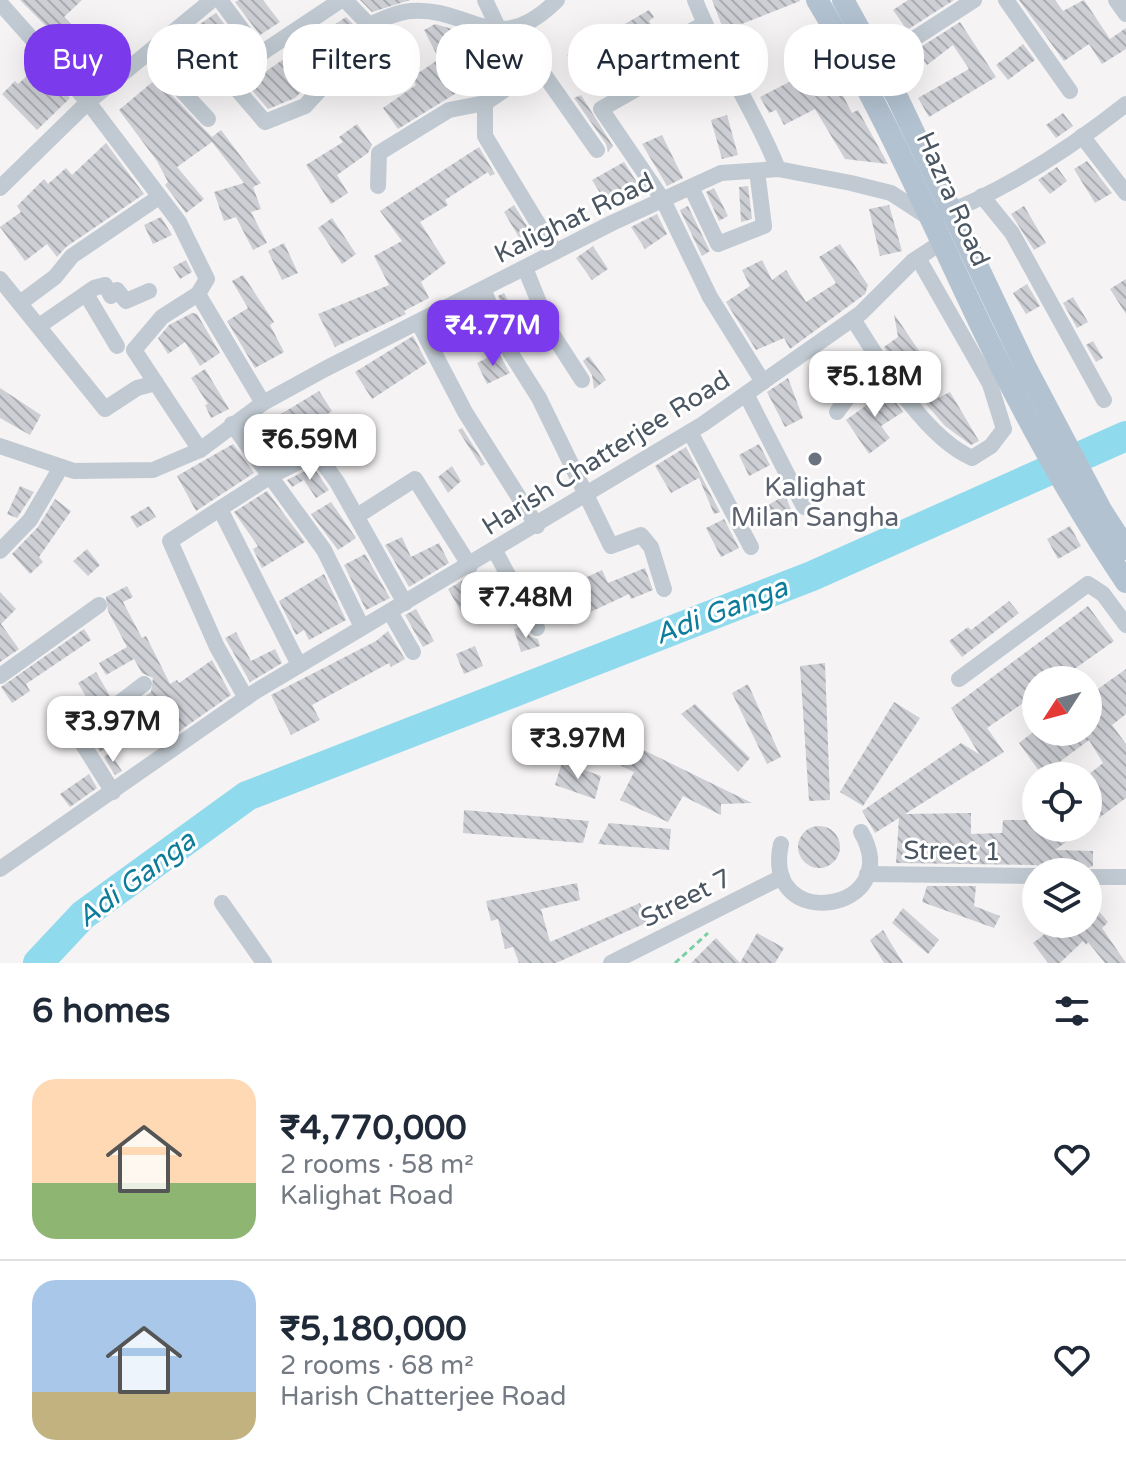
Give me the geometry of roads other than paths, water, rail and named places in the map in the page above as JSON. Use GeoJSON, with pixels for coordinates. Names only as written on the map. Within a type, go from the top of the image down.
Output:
{"type":"FeatureCollection","features":[{"type":"Feature","properties":{"kind":"main road","name":"Hazra Road"},"geometry":{"type":"LineString","coordinates":[[817,0],[894,136],[942,242],[977,294]]}},
{"type":"Feature","properties":{"kind":"main road","name":"Hazra Road"},"geometry":{"type":"LineString","coordinates":[[843,0],[857,24]]}},
{"type":"Feature","properties":{"kind":"main road","name":"Hazra Road"},"geometry":{"type":"LineString","coordinates":[[895,96],[953,211],[977,294]]}},
{"type":"Feature","properties":{"kind":"main road"},"geometry":{"type":"LineString","coordinates":[[977,294],[1126,582]]}},
{"type":"Feature","properties":{"kind":"main road"},"geometry":{"type":"LineString","coordinates":[[1092,514],[1126,549]]}},
{"type":"Feature","properties":{"kind":"street"},"geometry":{"type":"LineString","coordinates":[[183,24],[212,0]]}},
{"type":"Feature","properties":{"kind":"street"},"geometry":{"type":"LineString","coordinates":[[220,0],[260,54],[343,0],[368,24]]}},
{"type":"Feature","properties":{"kind":"street"},"geometry":{"type":"LineString","coordinates":[[440,0],[447,17]]}},
{"type":"Feature","properties":{"kind":"street"},"geometry":{"type":"LineString","coordinates":[[485,0],[497,24]]}},
{"type":"Feature","properties":{"kind":"street"},"geometry":{"type":"LineString","coordinates":[[519,24],[557,0]]}},
{"type":"Feature","properties":{"kind":"street"},"geometry":{"type":"LineString","coordinates":[[695,0],[704,24]]}},
{"type":"Feature","properties":{"kind":"street"},"geometry":{"type":"LineString","coordinates":[[924,32],[974,0]]}},
{"type":"Feature","properties":{"kind":"street"},"geometry":{"type":"LineString","coordinates":[[1006,0],[1070,91]]}},
{"type":"Feature","properties":{"kind":"street"},"geometry":{"type":"LineString","coordinates":[[1116,0],[1126,14]]}},
{"type":"Feature","properties":{"kind":"street"},"geometry":{"type":"LineString","coordinates":[[2,10],[88,102],[179,222],[207,279],[198,294],[162,317],[134,350],[200,450]]}},
{"type":"Feature","properties":{"kind":"street"},"geometry":{"type":"LineString","coordinates":[[372,24],[413,10],[472,24]]}},
{"type":"Feature","properties":{"kind":"street"},"geometry":{"type":"LineString","coordinates":[[0,188],[88,102],[147,55]]}},
{"type":"Feature","properties":{"kind":"street"},"geometry":{"type":"LineString","coordinates":[[552,86],[597,150]]}},
{"type":"Feature","properties":{"kind":"street"},"geometry":{"type":"LineString","coordinates":[[187,96],[208,119]]}},
{"type":"Feature","properties":{"kind":"street"},"geometry":{"type":"LineString","coordinates":[[243,96],[265,122],[305,106],[314,96]]}},
{"type":"Feature","properties":{"kind":"street"},"geometry":{"type":"LineString","coordinates":[[378,186],[379,153],[449,110],[485,103],[495,96]]}},
{"type":"Feature","properties":{"kind":"street"},"geometry":{"type":"LineString","coordinates":[[624,96],[601,109],[663,200],[710,297],[763,382]]}},
{"type":"Feature","properties":{"kind":"street"},"geometry":{"type":"LineString","coordinates":[[745,96],[778,169]]}},
{"type":"Feature","properties":{"kind":"street"},"geometry":{"type":"LineString","coordinates":[[485,103],[485,136],[555,252]]}},
{"type":"Feature","properties":{"kind":"street"},"geometry":{"type":"LineString","coordinates":[[931,219],[982,196],[1082,136],[1126,104]]}},
{"type":"Feature","properties":{"kind":"street"},"geometry":{"type":"LineString","coordinates":[[1082,136],[1126,193]]}},
{"type":"Feature","properties":{"kind":"street","name":"Kalighat Road"},"geometry":{"type":"LineString","coordinates":[[0,446],[74,471],[153,470],[200,450],[263,403],[555,252],[721,173],[778,169],[891,193],[931,219]]}},
{"type":"Feature","properties":{"kind":"street"},"geometry":{"type":"LineString","coordinates":[[691,187],[718,244],[764,226],[757,171]]}},
{"type":"Feature","properties":{"kind":"street"},"geometry":{"type":"LineString","coordinates":[[982,196],[1012,233],[1104,400]]}},
{"type":"Feature","properties":{"kind":"street"},"geometry":{"type":"LineString","coordinates":[[20,303],[55,277],[72,256],[163,202]]}},
{"type":"Feature","properties":{"kind":"street","name":"Harish Chatterjee Road"},"geometry":{"type":"LineString","coordinates":[[0,869],[246,698],[690,432],[853,319],[918,258],[942,242]]}},
{"type":"Feature","properties":{"kind":"street"},"geometry":{"type":"LineString","coordinates":[[853,319],[877,357],[952,449],[972,458],[991,446],[1004,429],[990,384],[918,258]]}},
{"type":"Feature","properties":{"kind":"street"},"geometry":{"type":"LineString","coordinates":[[525,268],[551,332],[582,380]]}},
{"type":"Feature","properties":{"kind":"street"},"geometry":{"type":"LineString","coordinates":[[0,279],[105,409],[137,388],[156,383]]}},
{"type":"Feature","properties":{"kind":"street"},"geometry":{"type":"LineString","coordinates":[[39,326],[105,285],[111,296],[117,290],[126,301],[149,291]]}},
{"type":"Feature","properties":{"kind":"street"},"geometry":{"type":"LineString","coordinates":[[483,289],[510,352],[539,398],[611,546],[641,535],[651,547],[664,589]]}},
{"type":"Feature","properties":{"kind":"street"},"geometry":{"type":"LineString","coordinates":[[86,294],[117,346]]}},
{"type":"Feature","properties":{"kind":"street"},"geometry":{"type":"LineString","coordinates":[[198,294],[263,403]]}},
{"type":"Feature","properties":{"kind":"street"},"geometry":{"type":"LineString","coordinates":[[418,322],[465,412],[537,526]]}},
{"type":"Feature","properties":{"kind":"street"},"geometry":{"type":"LineString","coordinates":[[837,412],[877,357]]}},
{"type":"Feature","properties":{"kind":"street"},"geometry":{"type":"LineString","coordinates":[[746,394],[804,507]]}},
{"type":"Feature","properties":{"kind":"street"},"geometry":{"type":"LineString","coordinates":[[232,424],[324,550],[362,627]]}},
{"type":"Feature","properties":{"kind":"street"},"geometry":{"type":"LineString","coordinates":[[690,432],[751,547]]}},
{"type":"Feature","properties":{"kind":"street"},"geometry":{"type":"LineString","coordinates":[[246,698],[217,647],[170,541],[269,477],[316,453],[357,516],[413,652]]}},
{"type":"Feature","properties":{"kind":"street"},"geometry":{"type":"LineString","coordinates":[[0,551],[30,520],[61,467]]}},
{"type":"Feature","properties":{"kind":"street"},"geometry":{"type":"LineString","coordinates":[[357,516],[415,479],[470,566]]}},
{"type":"Feature","properties":{"kind":"street"},"geometry":{"type":"LineString","coordinates":[[220,509],[299,665]]}},
{"type":"Feature","properties":{"kind":"street"},"geometry":{"type":"LineString","coordinates":[[495,551],[537,628]]}},
{"type":"Feature","properties":{"kind":"street"},"geometry":{"type":"LineString","coordinates":[[959,679],[1088,584],[1103,594],[1126,625]]}},
{"type":"Feature","properties":{"kind":"street"},"geometry":{"type":"LineString","coordinates":[[0,676],[99,605]]}},
{"type":"Feature","properties":{"kind":"street"},"geometry":{"type":"LineString","coordinates":[[113,792],[77,735],[144,684]]}},
{"type":"Feature","properties":{"kind":"street"},"geometry":{"type":"LineString","coordinates":[[781,844],[779,866],[782,877],[795,894],[826,905],[856,893],[867,874],[869,852],[861,832]]}},
{"type":"Feature","properties":{"kind":"street","name":"Street 1"},"geometry":{"type":"LineString","coordinates":[[867,874],[1022,876]]}},
{"type":"Feature","properties":{"kind":"street","name":"Street 7"},"geometry":{"type":"LineString","coordinates":[[611,963],[782,877]]}},
{"type":"Feature","properties":{"kind":"street"},"geometry":{"type":"LineString","coordinates":[[1102,877],[1126,877]]}},
{"type":"Feature","properties":{"kind":"street"},"geometry":{"type":"LineString","coordinates":[[222,903],[264,963]]}},
{"type":"Feature","properties":{"kind":"waterway","name":"Adi Ganga"},"geometry":{"type":"LineString","coordinates":[[38,963],[83,915],[247,796],[812,576],[1126,436]]}},
{"type":"Feature","properties":{"kind":"place","name":"Kalighat Milan Sangha"},"geometry":{"type":"Point","coordinates":[815,459]}}]}
